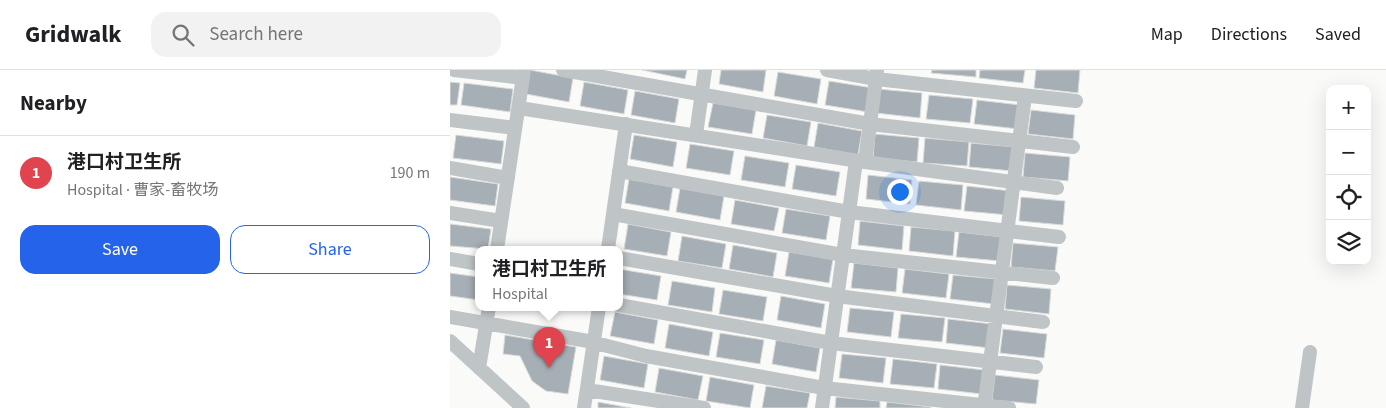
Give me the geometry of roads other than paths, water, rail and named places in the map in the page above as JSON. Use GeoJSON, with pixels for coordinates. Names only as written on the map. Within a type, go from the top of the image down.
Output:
{"type":"FeatureCollection","features":[{"type":"Feature","properties":{"kind":"street"},"geometry":{"type":"LineString","coordinates":[[454,70],[524,74],[497,246]]}},
{"type":"Feature","properties":{"kind":"street"},"geometry":{"type":"LineString","coordinates":[[563,70],[870,124],[1073,147]]}},
{"type":"Feature","properties":{"kind":"street"},"geometry":{"type":"LineString","coordinates":[[696,136],[705,70]]}},
{"type":"Feature","properties":{"kind":"street"},"geometry":{"type":"LineString","coordinates":[[827,70],[1076,101]]}},
{"type":"Feature","properties":{"kind":"street"},"geometry":{"type":"LineString","coordinates":[[822,408],[849,212],[870,124],[877,75]]}},
{"type":"Feature","properties":{"kind":"street"},"geometry":{"type":"LineString","coordinates":[[984,407],[1025,96]]}},
{"type":"Feature","properties":{"kind":"street"},"geometry":{"type":"LineString","coordinates":[[519,108],[860,161],[1057,188]]}},
{"type":"Feature","properties":{"kind":"street"},"geometry":{"type":"LineString","coordinates":[[450,120],[516,128]]}},
{"type":"Feature","properties":{"kind":"street"},"geometry":{"type":"LineString","coordinates":[[608,246],[626,124]]}},
{"type":"Feature","properties":{"kind":"street"},"geometry":{"type":"LineString","coordinates":[[450,168],[508,178]]}},
{"type":"Feature","properties":{"kind":"street"},"geometry":{"type":"LineString","coordinates":[[619,171],[849,212],[1059,237]]}},
{"type":"Feature","properties":{"kind":"street"},"geometry":{"type":"LineString","coordinates":[[450,213],[501,221]]}},
{"type":"Feature","properties":{"kind":"street"},"geometry":{"type":"LineString","coordinates":[[613,214],[843,255],[1053,278]]}},
{"type":"Feature","properties":{"kind":"street"},"geometry":{"type":"LineString","coordinates":[[623,259],[837,296],[1044,322]]}},
{"type":"Feature","properties":{"kind":"street"},"geometry":{"type":"LineString","coordinates":[[450,260],[475,263]]}},
{"type":"Feature","properties":{"kind":"street"},"geometry":{"type":"LineString","coordinates":[[623,306],[831,343],[1036,367]]}},
{"type":"Feature","properties":{"kind":"street"},"geometry":{"type":"LineString","coordinates":[[479,368],[488,311]]}},
{"type":"Feature","properties":{"kind":"street"},"geometry":{"type":"LineString","coordinates":[[584,408],[598,311]]}},
{"type":"Feature","properties":{"kind":"street"},"geometry":{"type":"LineString","coordinates":[[450,316],[594,343],[646,356],[824,388],[984,407],[1009,408]]}},
{"type":"Feature","properties":{"kind":"street"},"geometry":{"type":"LineString","coordinates":[[450,341],[523,408]]}},
{"type":"Feature","properties":{"kind":"street"},"geometry":{"type":"LineString","coordinates":[[1302,408],[1310,352]]}},
{"type":"Feature","properties":{"kind":"street"},"geometry":{"type":"LineString","coordinates":[[587,390],[704,408]]}},
{"type":"Feature","properties":{"kind":"place","name":"港口村卫生所"},"geometry":{"type":"Point","coordinates":[549,368]}}]}
